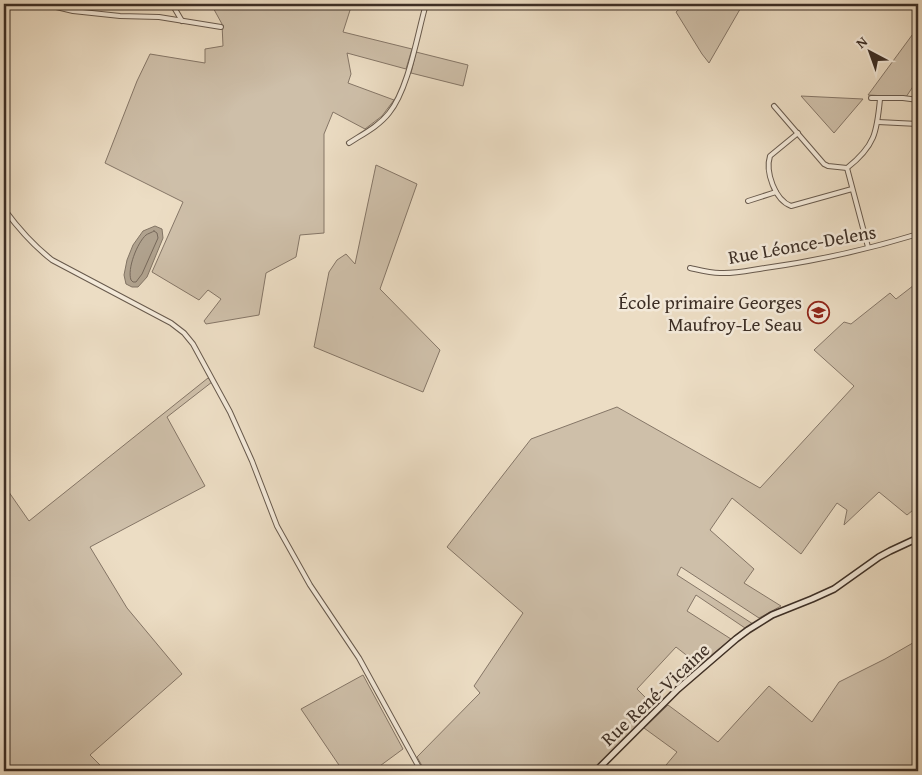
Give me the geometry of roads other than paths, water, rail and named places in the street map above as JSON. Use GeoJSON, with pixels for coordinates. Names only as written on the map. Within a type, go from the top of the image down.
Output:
{"type":"FeatureCollection","features":[{"type":"Feature","properties":{"kind":"street"},"geometry":{"type":"LineString","coordinates":[[44,4],[73,11],[120,16],[159,17],[221,27]]}},
{"type":"Feature","properties":{"kind":"street"},"geometry":{"type":"LineString","coordinates":[[172,4],[182,21]]}},
{"type":"Feature","properties":{"kind":"street"},"geometry":{"type":"LineString","coordinates":[[349,142],[376,126],[389,114],[395,104],[406,79],[426,4]]}},
{"type":"Feature","properties":{"kind":"street"},"geometry":{"type":"LineString","coordinates":[[871,98],[918,100]]}},
{"type":"Feature","properties":{"kind":"street"},"geometry":{"type":"LineString","coordinates":[[774,106],[824,164],[847,168],[867,150],[874,137],[878,122],[880,98]]}},
{"type":"Feature","properties":{"kind":"street"},"geometry":{"type":"LineString","coordinates":[[878,122],[918,124]]}},
{"type":"Feature","properties":{"kind":"street"},"geometry":{"type":"LineString","coordinates":[[798,133],[770,156],[769,162],[772,186],[787,204],[791,206],[852,189]]}},
{"type":"Feature","properties":{"kind":"street"},"geometry":{"type":"LineString","coordinates":[[847,168],[868,247]]}},
{"type":"Feature","properties":{"kind":"street"},"geometry":{"type":"LineString","coordinates":[[918,168],[916,173],[918,183]]}},
{"type":"Feature","properties":{"kind":"street"},"geometry":{"type":"LineString","coordinates":[[748,201],[776,192]]}},
{"type":"Feature","properties":{"kind":"street"},"geometry":{"type":"LineString","coordinates":[[4,209],[18,228],[37,248],[52,260],[171,323],[184,333],[193,344],[230,412],[252,461],[277,526],[310,585],[359,658],[421,771]]}},
{"type":"Feature","properties":{"kind":"street","name":"Rue Léonce-Delens"},"geometry":{"type":"LineString","coordinates":[[690,268],[719,273],[799,263],[918,234]]}},
{"type":"Feature","properties":{"kind":"street","name":"Rue René-Vicaine"},"geometry":{"type":"LineString","coordinates":[[596,771],[673,694],[736,639],[772,615],[834,588],[879,557],[918,538]]}},
{"type":"Feature","properties":{"kind":"water"},"geometry":{"type":"Polygon","coordinates":[[[155,226],[162,229],[163,238],[147,277],[138,287],[132,287],[126,284],[124,275],[127,260],[133,245],[143,231],[155,226]]]}},
{"type":"Feature","properties":{"kind":"place","name":"École primaire Georges Maufroy-Le Seau"},"geometry":{"type":"Point","coordinates":[818,313]}}]}
